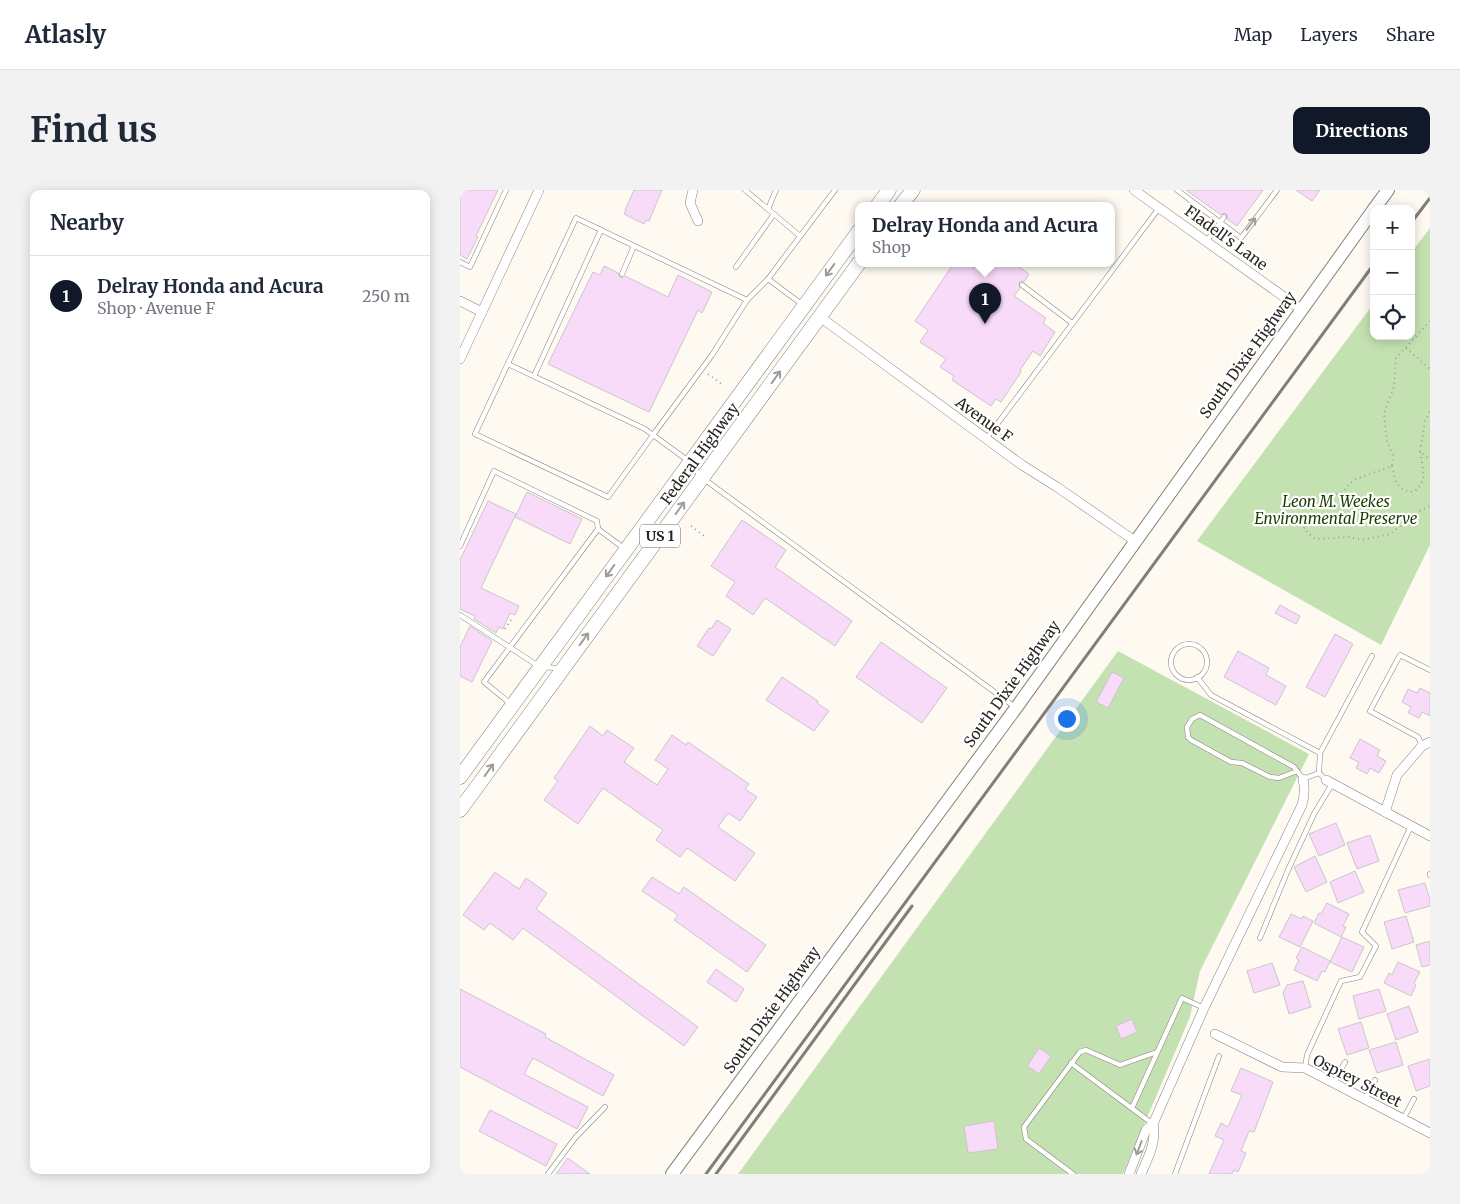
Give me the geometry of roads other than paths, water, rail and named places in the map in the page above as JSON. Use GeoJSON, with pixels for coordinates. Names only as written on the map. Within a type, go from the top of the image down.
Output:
{"type":"FeatureCollection","features":[{"type":"Feature","properties":{"kind":"main road"},"geometry":{"type":"LineString","coordinates":[[880,202],[889,190]]}},
{"type":"Feature","properties":{"kind":"main road","name":"Federal Highway"},"geometry":{"type":"LineString","coordinates":[[460,777],[855,236]]}},
{"type":"Feature","properties":{"kind":"main road","name":"Federal Highway"},"geometry":{"type":"LineString","coordinates":[[460,810],[857,267]]}},
{"type":"Feature","properties":{"kind":"street"},"geometry":{"type":"LineString","coordinates":[[460,359],[539,190]]}},
{"type":"Feature","properties":{"kind":"street"},"geometry":{"type":"LineString","coordinates":[[693,190],[690,203],[698,221]]}},
{"type":"Feature","properties":{"kind":"street","name":"Fladell's Lane"},"geometry":{"type":"LineString","coordinates":[[1134,190],[1301,309]]}},
{"type":"Feature","properties":{"kind":"street","name":"South Dixie Highway"},"geometry":{"type":"LineString","coordinates":[[1377,205],[1388,190]]}},
{"type":"Feature","properties":{"kind":"street","name":"South Dixie Highway"},"geometry":{"type":"LineString","coordinates":[[672,1174],[1016,708],[1370,214]]}},
{"type":"Feature","properties":{"kind":"street"},"geometry":{"type":"LineString","coordinates":[[460,301],[482,312]]}},
{"type":"Feature","properties":{"kind":"street","name":"Avenue F"},"geometry":{"type":"LineString","coordinates":[[820,317],[986,438],[1135,541]]}},
{"type":"Feature","properties":{"kind":"street"},"geometry":{"type":"LineString","coordinates":[[1385,812],[1397,775],[1426,744]]}},
{"type":"Feature","properties":{"kind":"street"},"geometry":{"type":"LineString","coordinates":[[1129,1174],[1146,1130],[1153,1124],[1204,1008],[1302,804],[1305,796],[1305,787],[1300,775]]}},
{"type":"Feature","properties":{"kind":"street"},"geometry":{"type":"LineString","coordinates":[[1329,782],[1430,836]]}},
{"type":"Feature","properties":{"kind":"street","name":"Osprey Street"},"geometry":{"type":"LineString","coordinates":[[1215,1034],[1282,1067],[1305,1068],[1430,1133]]}},
{"type":"Feature","properties":{"kind":"street"},"geometry":{"type":"LineString","coordinates":[[1141,1174],[1149,1156],[1155,1134],[1153,1124]]}},
{"type":"Feature","properties":{"kind":"lane"},"geometry":{"type":"LineString","coordinates":[[460,262],[470,267],[506,190]]}},
{"type":"Feature","properties":{"kind":"lane"},"geometry":{"type":"LineString","coordinates":[[745,190],[800,236]]}},
{"type":"Feature","properties":{"kind":"lane"},"geometry":{"type":"LineString","coordinates":[[768,209],[776,190]]}},
{"type":"Feature","properties":{"kind":"lane"},"geometry":{"type":"LineString","coordinates":[[747,300],[576,218],[475,434],[608,497],[712,355],[747,300],[768,279],[835,190]]}},
{"type":"Feature","properties":{"kind":"lane"},"geometry":{"type":"LineString","coordinates":[[1177,190],[1241,238],[1277,190]]}},
{"type":"Feature","properties":{"kind":"lane"},"geometry":{"type":"LineString","coordinates":[[1115,266],[1159,208]]}},
{"type":"Feature","properties":{"kind":"lane"},"geometry":{"type":"LineString","coordinates":[[736,267],[774,214]]}},
{"type":"Feature","properties":{"kind":"lane"},"geometry":{"type":"LineString","coordinates":[[1206,242],[1224,217]]}},
{"type":"Feature","properties":{"kind":"lane"},"geometry":{"type":"LineString","coordinates":[[534,376],[601,230]]}},
{"type":"Feature","properties":{"kind":"lane"},"geometry":{"type":"LineString","coordinates":[[622,274],[634,246]]}},
{"type":"Feature","properties":{"kind":"lane"},"geometry":{"type":"LineString","coordinates":[[986,438],[1114,267]]}},
{"type":"Feature","properties":{"kind":"lane"},"geometry":{"type":"LineString","coordinates":[[768,279],[804,306]]}},
{"type":"Feature","properties":{"kind":"lane"},"geometry":{"type":"LineString","coordinates":[[1022,285],[1072,323]]}},
{"type":"Feature","properties":{"kind":"lane"},"geometry":{"type":"LineString","coordinates":[[508,364],[645,429],[690,462],[702,478],[1016,708]]}},
{"type":"Feature","properties":{"kind":"lane"},"geometry":{"type":"LineString","coordinates":[[460,546],[494,471],[597,521],[598,528],[626,550]]}},
{"type":"Feature","properties":{"kind":"lane"},"geometry":{"type":"LineString","coordinates":[[512,706],[484,682],[598,528]]}},
{"type":"Feature","properties":{"kind":"lane"},"geometry":{"type":"LineString","coordinates":[[460,615],[540,667],[563,668]]}},
{"type":"Feature","properties":{"kind":"lane"},"geometry":{"type":"LineString","coordinates":[[1195,645],[1205,655],[1204,670],[1197,677],[1182,678],[1174,672],[1171,658],[1180,646],[1195,645]]}},
{"type":"Feature","properties":{"kind":"lane"},"geometry":{"type":"LineString","coordinates":[[1426,744],[1418,737],[1370,712],[1400,655],[1430,670]]}},
{"type":"Feature","properties":{"kind":"lane"},"geometry":{"type":"LineString","coordinates":[[1319,773],[1320,753],[1372,656]]}},
{"type":"Feature","properties":{"kind":"lane"},"geometry":{"type":"LineString","coordinates":[[1197,677],[1211,695],[1320,753]]}},
{"type":"Feature","properties":{"kind":"lane"},"geometry":{"type":"LineString","coordinates":[[1260,938],[1288,870],[1314,814],[1324,800],[1329,782],[1319,773],[1279,778],[1270,778],[1242,764],[1231,762],[1190,740],[1187,732],[1189,723],[1200,715],[1294,768],[1300,775]]}},
{"type":"Feature","properties":{"kind":"lane"},"geometry":{"type":"LineString","coordinates":[[1305,1068],[1307,1055],[1341,981],[1360,977],[1376,946],[1362,932],[1411,826]]}},
{"type":"Feature","properties":{"kind":"lane"},"geometry":{"type":"LineString","coordinates":[[1132,1108],[1182,998],[1204,1008]]}},
{"type":"Feature","properties":{"kind":"lane"},"geometry":{"type":"LineString","coordinates":[[1073,1174],[1026,1139],[1024,1127],[1080,1052],[1086,1050],[1120,1065],[1157,1052]]}},
{"type":"Feature","properties":{"kind":"lane"},"geometry":{"type":"LineString","coordinates":[[1175,1174],[1218,1056]]}},
{"type":"Feature","properties":{"kind":"lane"},"geometry":{"type":"LineString","coordinates":[[1334,1083],[1344,1062]]}},
{"type":"Feature","properties":{"kind":"lane"},"geometry":{"type":"LineString","coordinates":[[1071,1063],[1153,1124]]}},
{"type":"Feature","properties":{"kind":"lane"},"geometry":{"type":"LineString","coordinates":[[1365,1099],[1375,1080]]}},
{"type":"Feature","properties":{"kind":"lane"},"geometry":{"type":"LineString","coordinates":[[1403,1119],[1414,1099]]}},
{"type":"Feature","properties":{"kind":"lane"},"geometry":{"type":"LineString","coordinates":[[548,1174],[575,1138],[605,1106]]}},
{"type":"Feature","properties":{"kind":"railway"},"geometry":{"type":"LineString","coordinates":[[1415,218],[1430,198]]}},
{"type":"Feature","properties":{"kind":"railway"},"geometry":{"type":"LineString","coordinates":[[706,1174],[1370,269]]}},
{"type":"Feature","properties":{"kind":"railway"},"geometry":{"type":"LineString","coordinates":[[716,1174],[912,906]]}},
{"type":"Feature","properties":{"kind":"place","name":"Delray Honda and Acura"},"geometry":{"type":"Point","coordinates":[985,324]}},
{"type":"Feature","properties":{"kind":"park label","name":"Leon M. Weekes Environmental Preserve"},"geometry":{"type":"Point","coordinates":[1336,510]}}]}
